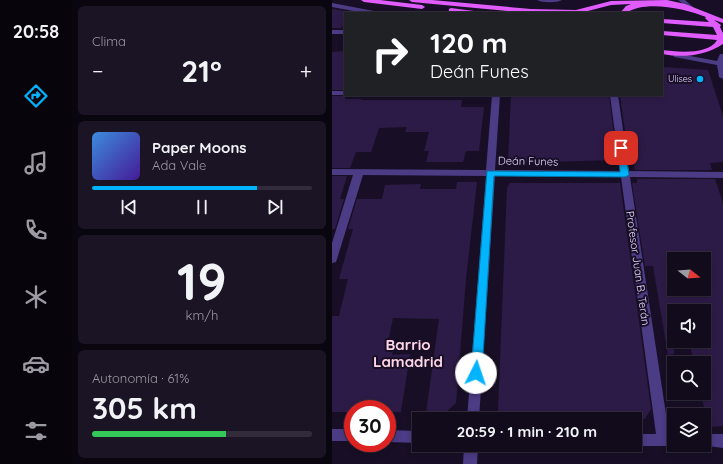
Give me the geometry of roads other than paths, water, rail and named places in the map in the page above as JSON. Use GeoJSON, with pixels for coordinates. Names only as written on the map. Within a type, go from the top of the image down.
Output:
{"type":"FeatureCollection","features":[{"type":"Feature","properties":{"kind":"main road"},"geometry":{"type":"LineString","coordinates":[[364,0],[466,12]]}},
{"type":"Feature","properties":{"kind":"main road"},"geometry":{"type":"LineString","coordinates":[[412,0],[541,12]]}},
{"type":"Feature","properties":{"kind":"main road"},"geometry":{"type":"LineString","coordinates":[[532,11],[576,12],[611,4],[649,0],[667,1],[690,7],[723,21]]}},
{"type":"Feature","properties":{"kind":"main road"},"geometry":{"type":"LineString","coordinates":[[625,12],[628,7],[649,0]]}},
{"type":"Feature","properties":{"kind":"main road"},"geometry":{"type":"LineString","coordinates":[[702,13],[720,25],[722,39]]}},
{"type":"Feature","properties":{"kind":"main road"},"geometry":{"type":"LineString","coordinates":[[663,21],[720,25]]}},
{"type":"Feature","properties":{"kind":"main road"},"geometry":{"type":"LineString","coordinates":[[663,33],[722,39]]}},
{"type":"Feature","properties":{"kind":"main road"},"geometry":{"type":"LineString","coordinates":[[663,52],[677,55],[701,53],[722,39]]}},
{"type":"Feature","properties":{"kind":"street"},"geometry":{"type":"LineString","coordinates":[[540,0],[559,0]]}},
{"type":"Feature","properties":{"kind":"street"},"geometry":{"type":"LineString","coordinates":[[611,4],[628,0]]}},
{"type":"Feature","properties":{"kind":"street"},"geometry":{"type":"LineString","coordinates":[[681,0],[690,7]]}},
{"type":"Feature","properties":{"kind":"street"},"geometry":{"type":"LineString","coordinates":[[332,5],[369,12]]}},
{"type":"Feature","properties":{"kind":"street"},"geometry":{"type":"LineString","coordinates":[[332,32],[344,32]]}},
{"type":"Feature","properties":{"kind":"street"},"geometry":{"type":"LineString","coordinates":[[722,39],[723,50]]}},
{"type":"Feature","properties":{"kind":"street"},"geometry":{"type":"LineString","coordinates":[[677,55],[722,64]]}},
{"type":"Feature","properties":{"kind":"street"},"geometry":{"type":"LineString","coordinates":[[723,56],[723,77]]}},
{"type":"Feature","properties":{"kind":"street"},"geometry":{"type":"LineString","coordinates":[[332,93],[344,93]]}},
{"type":"Feature","properties":{"kind":"street"},"geometry":{"type":"LineString","coordinates":[[473,412],[496,96]]}},
{"type":"Feature","properties":{"kind":"street","name":"Profesor Juan B. Terán"},"geometry":{"type":"LineString","coordinates":[[614,96],[625,175],[667,428]]}},
{"type":"Feature","properties":{"kind":"street","name":"Deán Funes"},"geometry":{"type":"LineString","coordinates":[[332,172],[723,175]]}},
{"type":"Feature","properties":{"kind":"street"},"geometry":{"type":"LineString","coordinates":[[332,259],[359,172]]}},
{"type":"Feature","properties":{"kind":"street"},"geometry":{"type":"LineString","coordinates":[[332,435],[344,435]]}},
{"type":"Feature","properties":{"kind":"street"},"geometry":{"type":"LineString","coordinates":[[396,436],[412,437]]}},
{"type":"Feature","properties":{"kind":"street"},"geometry":{"type":"LineString","coordinates":[[642,440],[667,440]]}},
{"type":"Feature","properties":{"kind":"street"},"geometry":{"type":"LineString","coordinates":[[711,440],[723,441]]}},
{"type":"Feature","properties":{"kind":"street"},"geometry":{"type":"LineString","coordinates":[[470,464],[471,452]]}},
{"type":"Feature","properties":{"kind":"place","name":"Ulises"},"geometry":{"type":"Point","coordinates":[700,79]}},
{"type":"Feature","properties":{"kind":"district","name":"Barrio Lamadrid"},"geometry":{"type":"Point","coordinates":[408,354]}}]}
